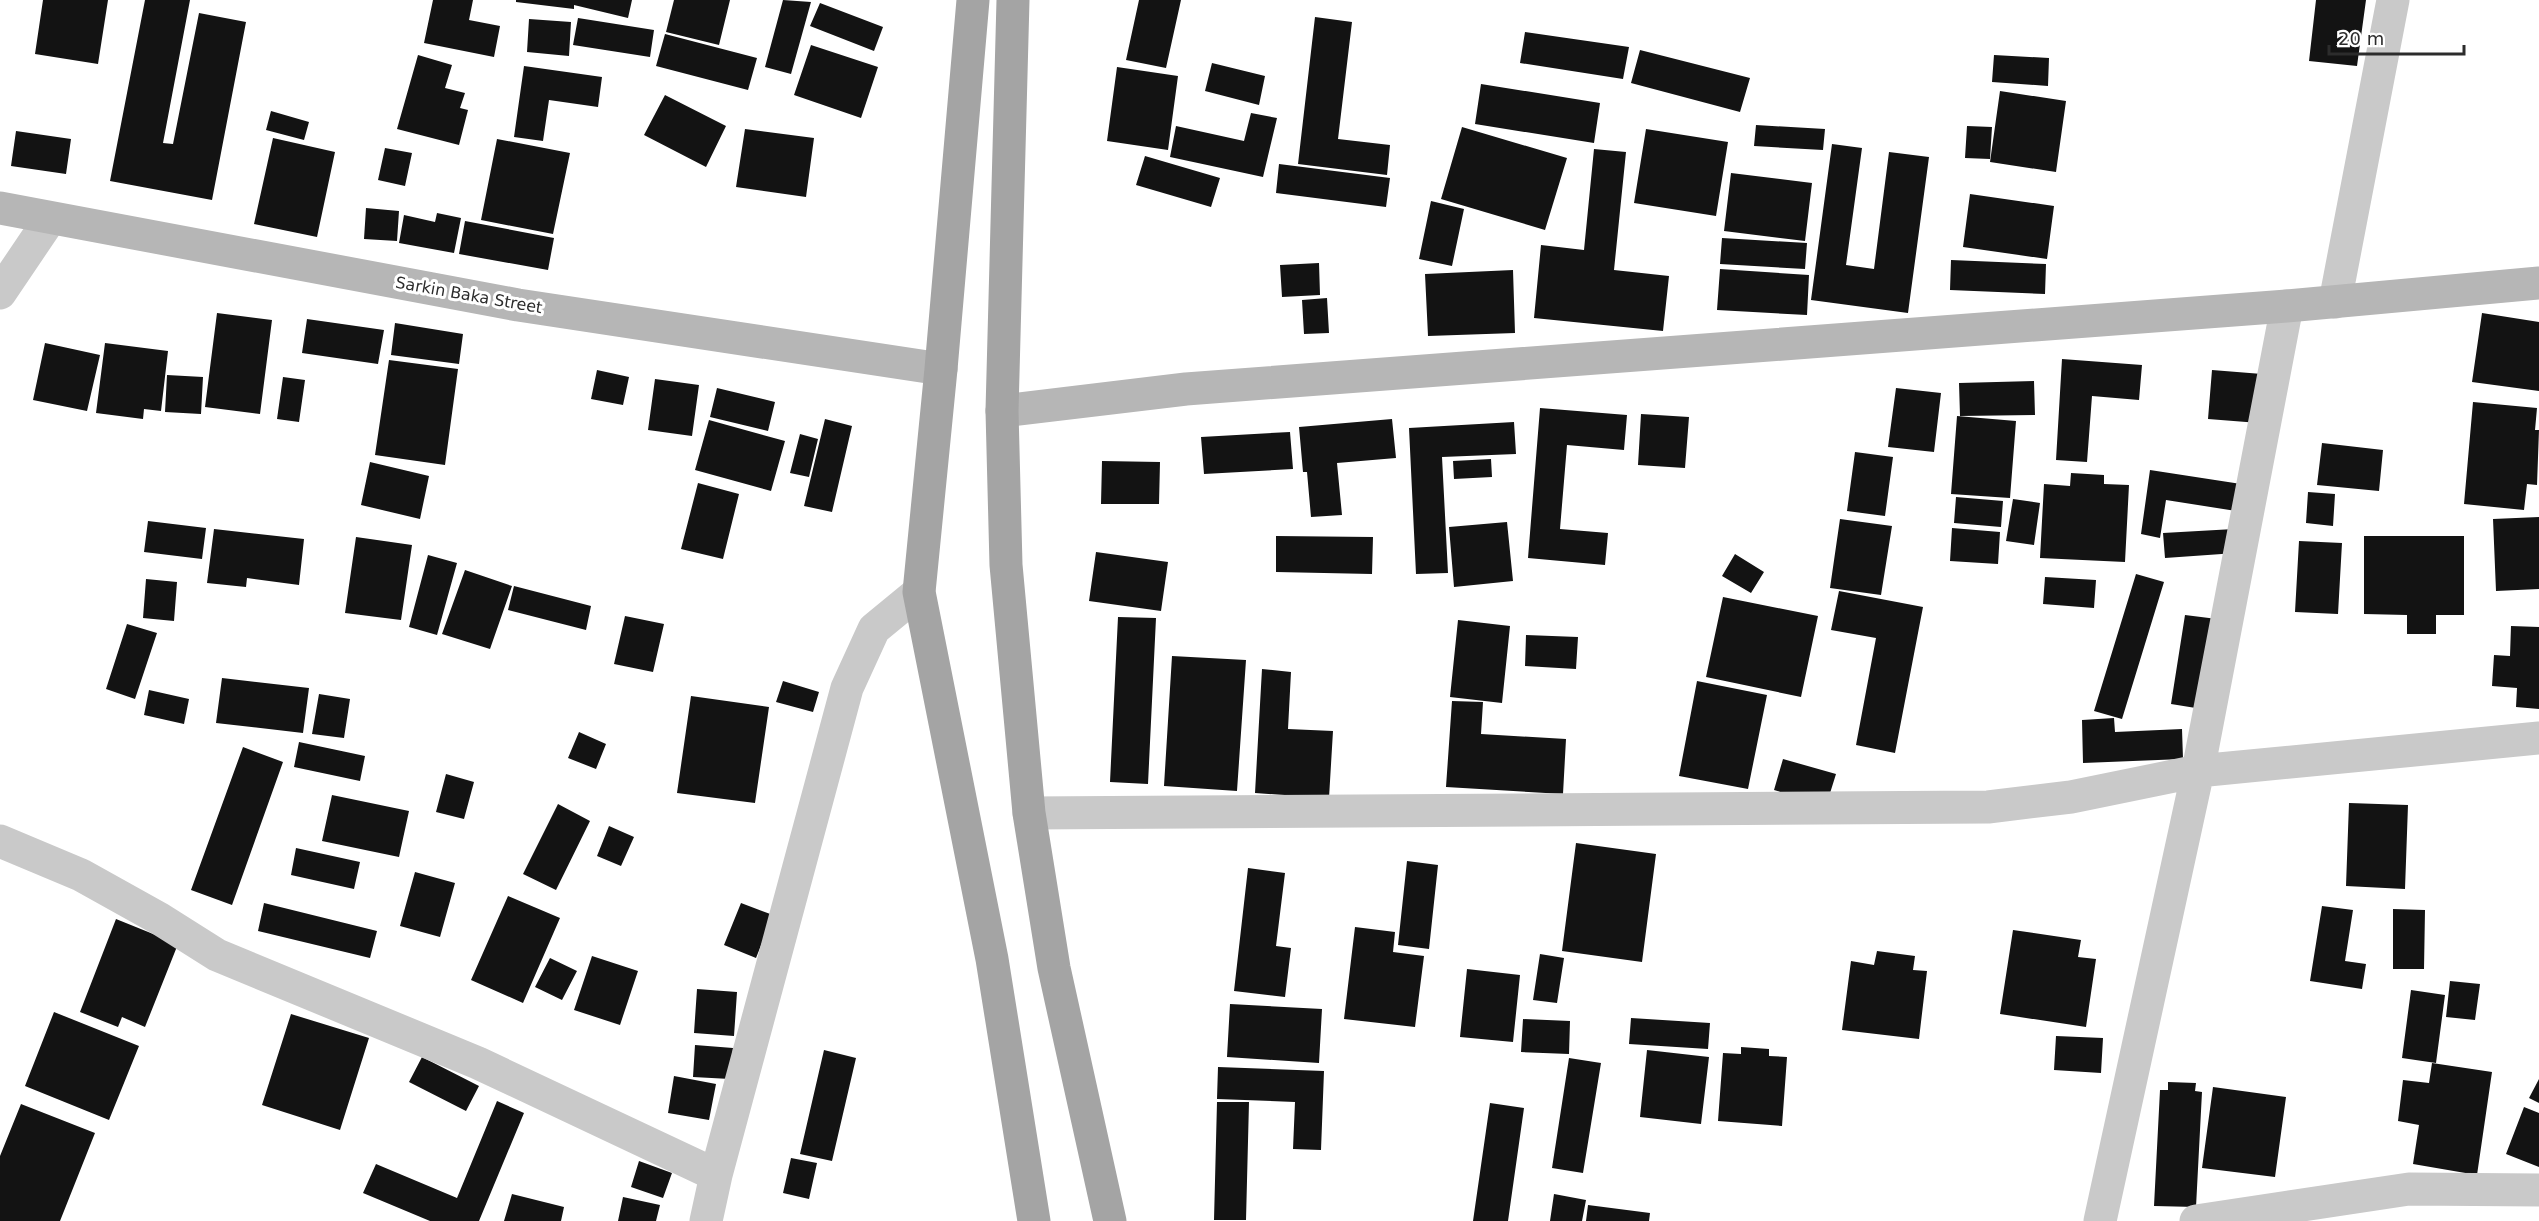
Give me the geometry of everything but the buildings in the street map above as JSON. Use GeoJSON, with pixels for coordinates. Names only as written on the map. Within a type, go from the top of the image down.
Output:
{"type":"FeatureCollection","features":[{"type":"Feature","properties":{"kind":"main road"},"geometry":{"type":"LineString","coordinates":[[973,0],[919,592],[992,959],[1034,1221]]}},
{"type":"Feature","properties":{"kind":"main road"},"geometry":{"type":"LineString","coordinates":[[1012,0],[1002,411],[1006,565],[1029,813],[1054,968],[1110,1221]]}},
{"type":"Feature","properties":{"kind":"street"},"geometry":{"type":"LineString","coordinates":[[2335,302],[2393,0]]}},
{"type":"Feature","properties":{"kind":"street","name":"Sarkin Baka Street"},"geometry":{"type":"LineString","coordinates":[[0,208],[518,305],[941,369]]}},
{"type":"Feature","properties":{"kind":"street"},"geometry":{"type":"LineString","coordinates":[[0,293],[50,219]]}},
{"type":"Feature","properties":{"kind":"street"},"geometry":{"type":"LineString","coordinates":[[1002,411],[1186,389],[2287,306],[2539,283]]}},
{"type":"Feature","properties":{"kind":"street"},"geometry":{"type":"LineString","coordinates":[[2100,1221],[2198,771],[2287,306]]}},
{"type":"Feature","properties":{"kind":"street"},"geometry":{"type":"LineString","coordinates":[[706,1221],[716,1175],[848,688],[874,629],[919,592]]}},
{"type":"Feature","properties":{"kind":"street"},"geometry":{"type":"LineString","coordinates":[[1029,813],[1988,807],[2071,797],[2198,771],[2539,738]]}},
{"type":"Feature","properties":{"kind":"street"},"geometry":{"type":"LineString","coordinates":[[0,841],[81,875],[160,919],[217,955],[478,1063],[716,1175]]}},
{"type":"Feature","properties":{"kind":"street"},"geometry":{"type":"LineString","coordinates":[[2196,1221],[2409,1189],[2539,1190]]}}]}
